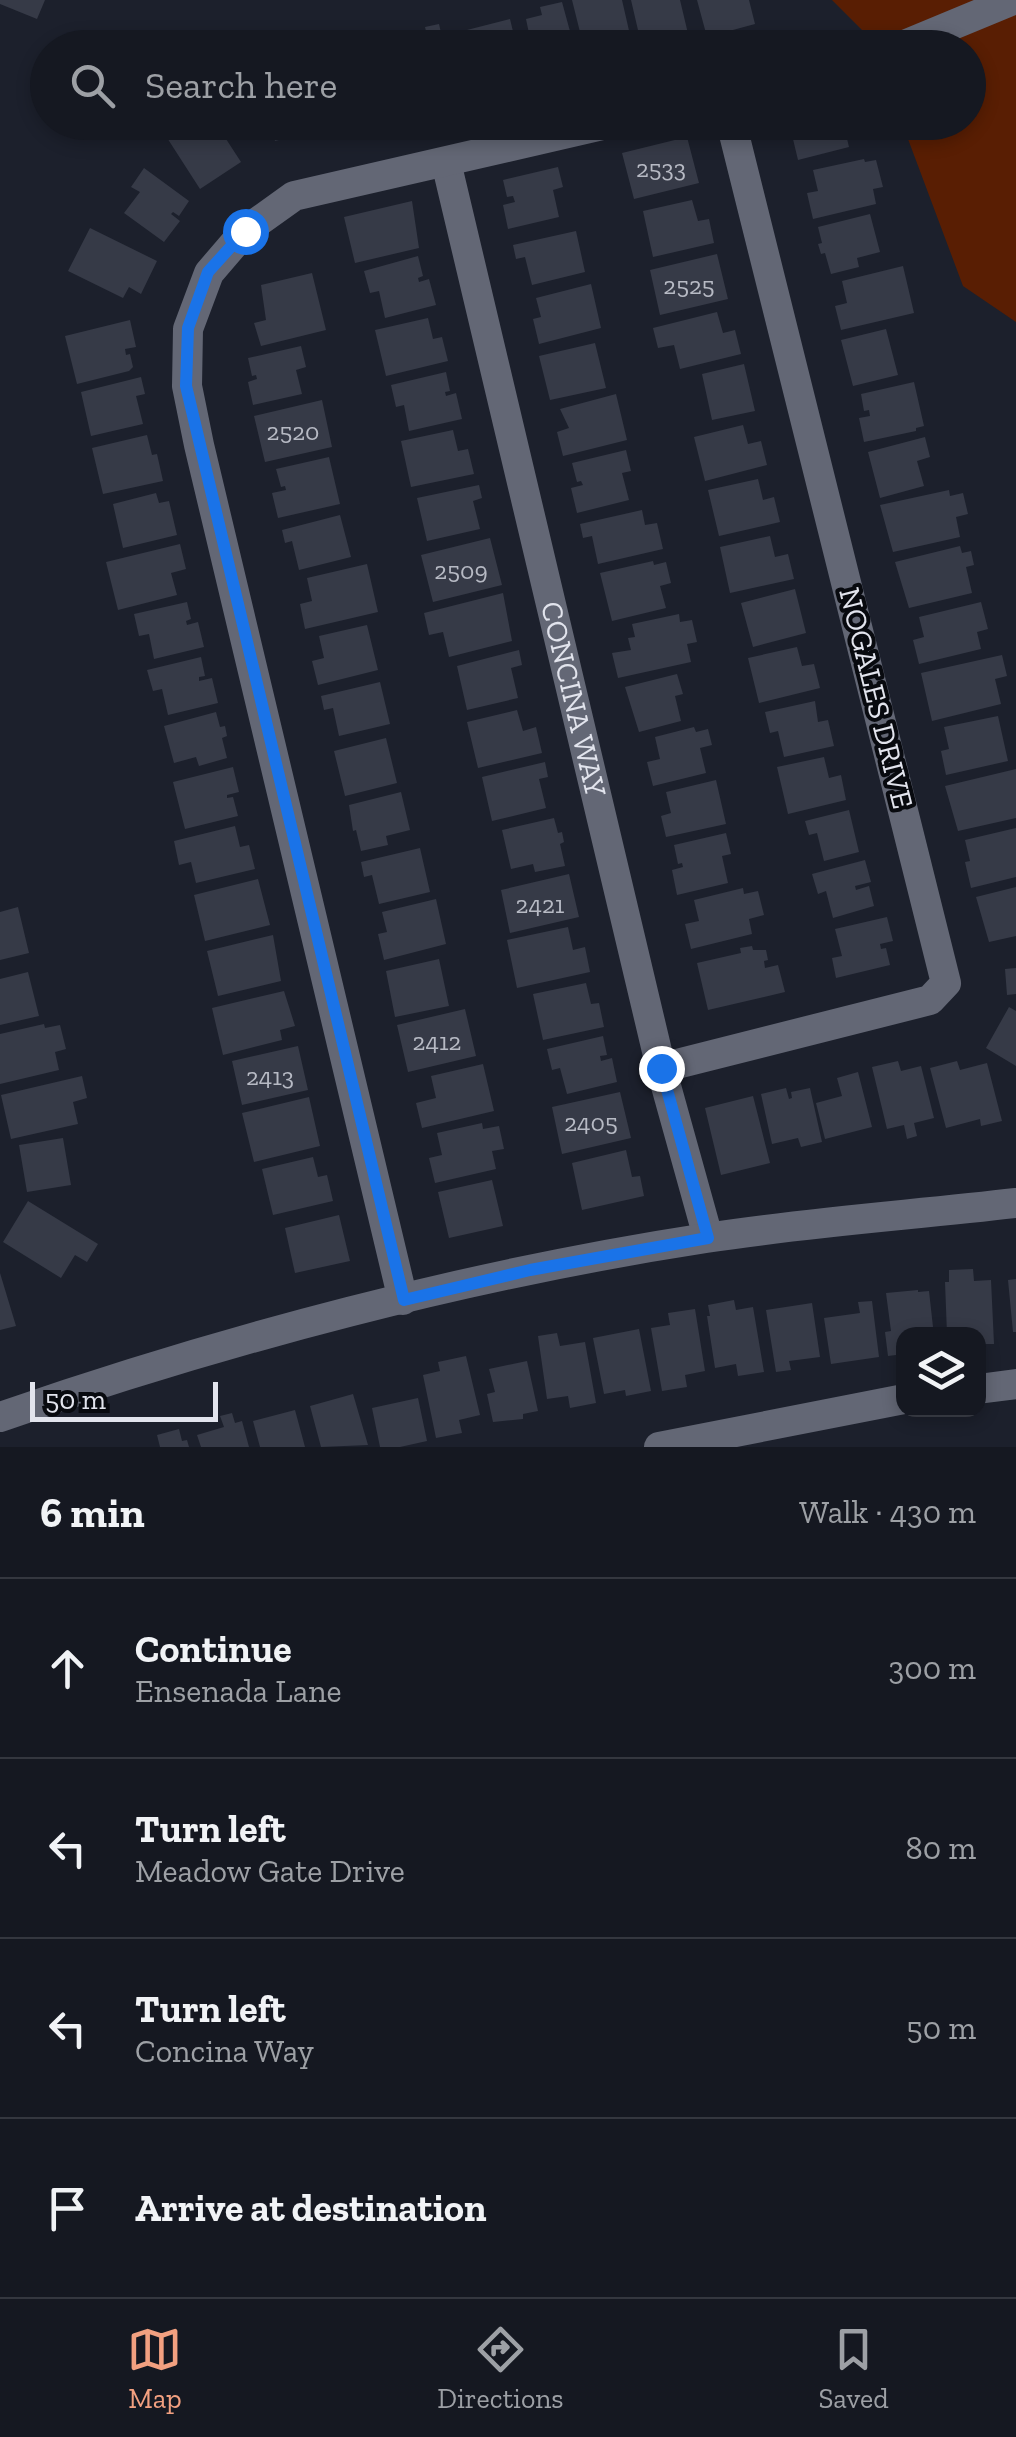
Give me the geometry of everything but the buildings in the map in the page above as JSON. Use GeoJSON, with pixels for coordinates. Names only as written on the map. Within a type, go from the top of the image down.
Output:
{"type":"FeatureCollection","features":[{"type":"Feature","properties":{"kind":"street"},"geometry":{"type":"LineString","coordinates":[[940,30],[1012,0]]}},
{"type":"Feature","properties":{"kind":"street"},"geometry":{"type":"LineString","coordinates":[[404,1300],[199,445],[186,386],[188,328],[208,272],[245,231],[294,196],[540,140]]}},
{"type":"Feature","properties":{"kind":"street","name":"NOGALES DRIVE"},"geometry":{"type":"LineString","coordinates":[[661,1068],[930,1000],[946,983],[735,140]]}},
{"type":"Feature","properties":{"kind":"street","name":"CONCINA WAY"},"geometry":{"type":"LineString","coordinates":[[446,162],[661,1068],[708,1238]]}},
{"type":"Feature","properties":{"kind":"street"},"geometry":{"type":"LineString","coordinates":[[0,1417],[130,1372],[530,1270],[708,1238],[1016,1203]]}},
{"type":"Feature","properties":{"kind":"street"},"geometry":{"type":"LineString","coordinates":[[986,1388],[1016,1384]]}},
{"type":"Feature","properties":{"kind":"street"},"geometry":{"type":"LineString","coordinates":[[659,1447],[896,1401]]}},
{"type":"Feature","properties":{"kind":"shaded area"},"geometry":{"type":"Polygon","coordinates":[[[832,0],[1016,0],[1016,322],[963,286],[908,140],[986,140],[986,30],[862,30],[832,0]]]}},
{"type":"Feature","properties":{"kind":"route"},"geometry":{"type":"LineString","coordinates":[[245,231],[208,272],[188,328],[186,386],[404,1300],[530,1270],[708,1238],[661,1068]]}}]}
